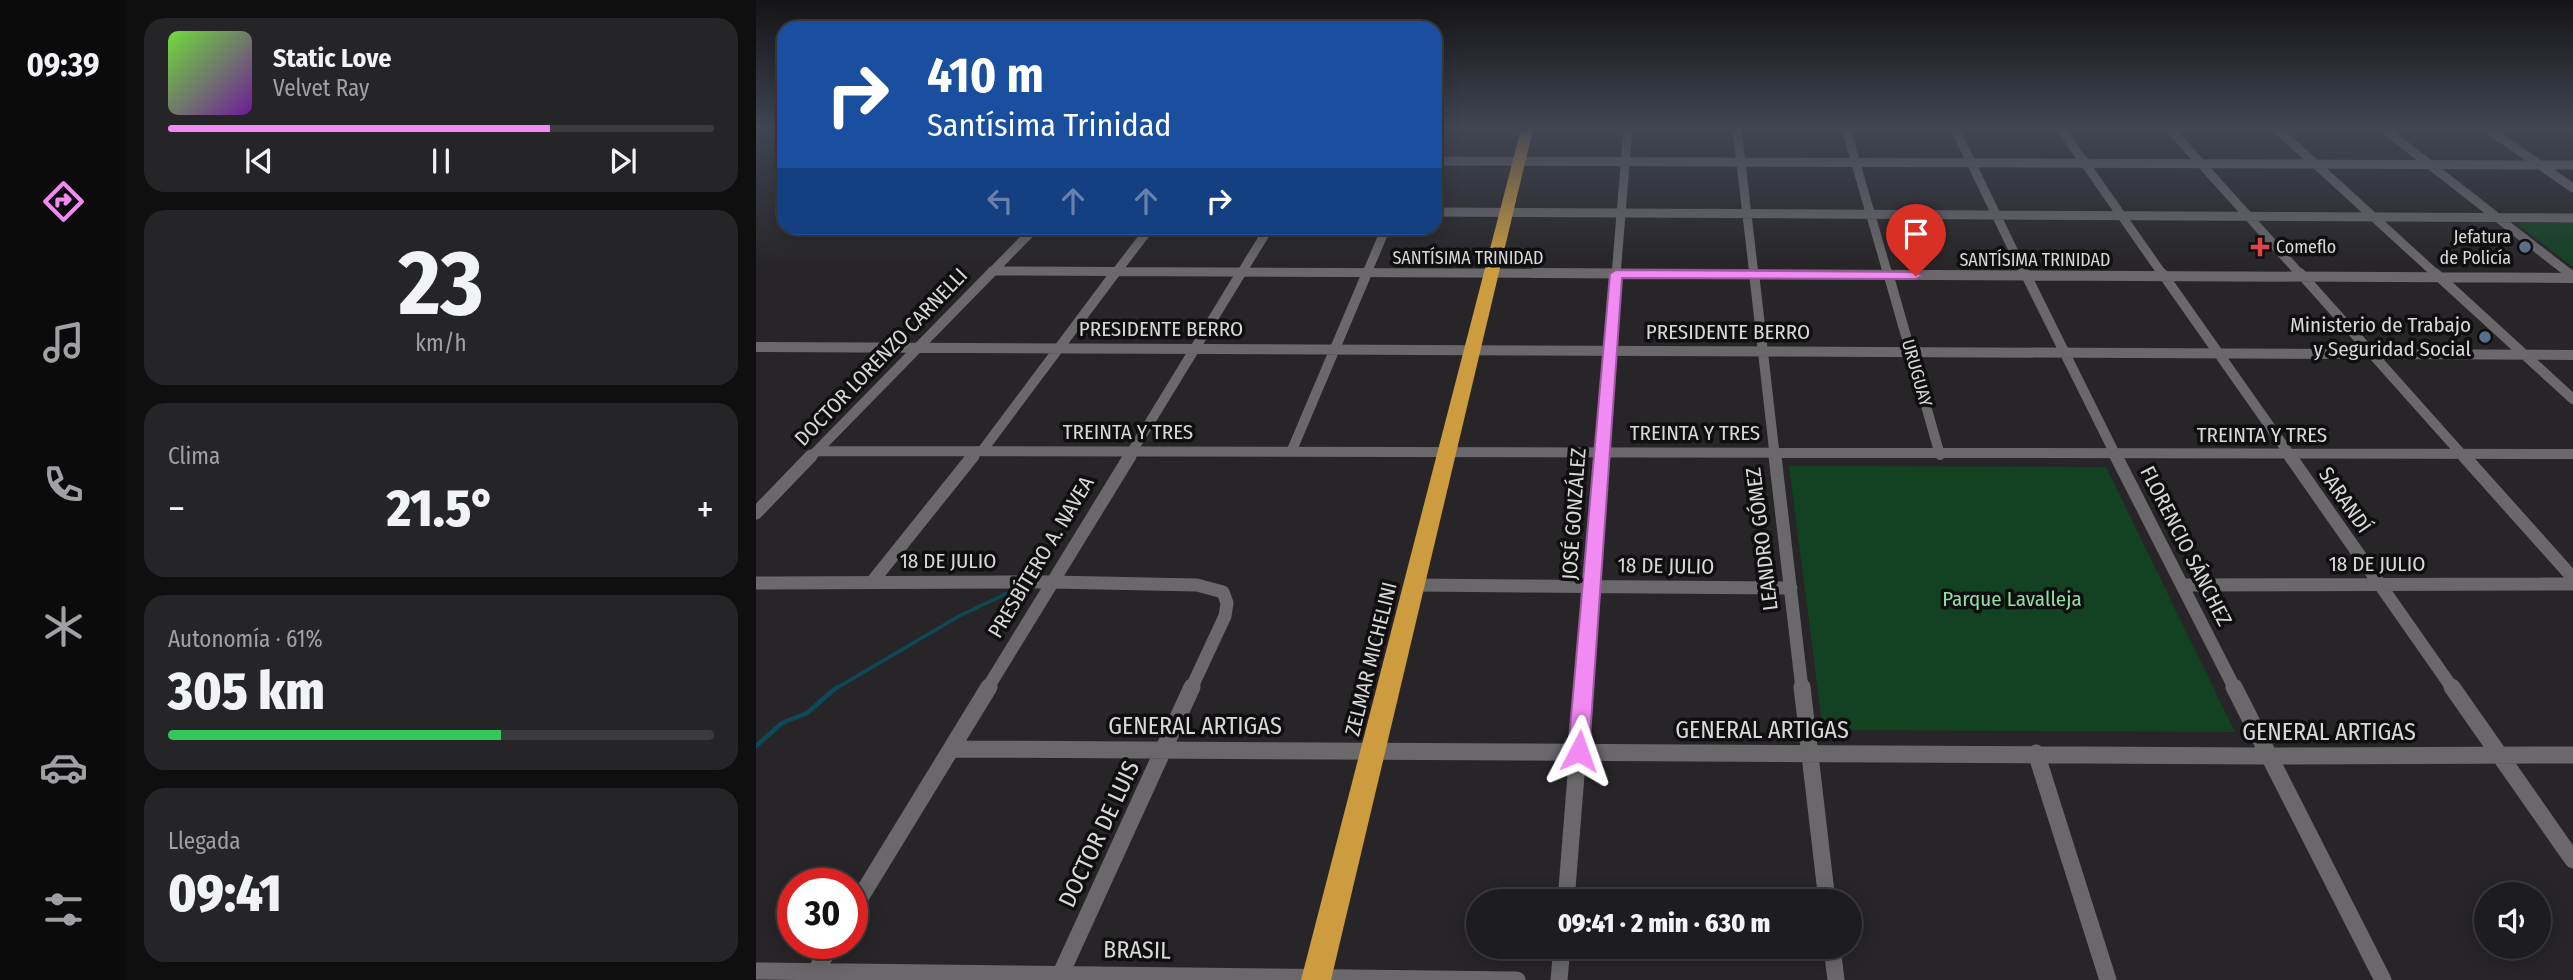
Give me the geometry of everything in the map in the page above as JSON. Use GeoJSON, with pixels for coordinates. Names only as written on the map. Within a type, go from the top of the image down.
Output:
{"type":"FeatureCollection","features":[{"type":"Feature","properties":{"kind":"highway","name":"ZELMAR MICHELINI"},"geometry":{"type":"LineString","coordinates":[[1316,978],[1516,175]]}},
{"type":"Feature","properties":{"kind":"street","name":"JOSÉ GONZÁLEZ"},"geometry":{"type":"LineString","coordinates":[[1567,889],[1625,175]]}},
{"type":"Feature","properties":{"kind":"street","name":"LEANDRO GÓMEZ"},"geometry":{"type":"LineString","coordinates":[[1742,175],[1826,889]]}},
{"type":"Feature","properties":{"kind":"street","name":"URUGUAY"},"geometry":{"type":"LineString","coordinates":[[1858,175],[1940,455]]}},
{"type":"Feature","properties":{"kind":"street","name":"FLORENCIO SÁNCHEZ"},"geometry":{"type":"LineString","coordinates":[[1976,175],[2063,353],[2383,980]]}},
{"type":"Feature","properties":{"kind":"street","name":"SARANDÍ"},"geometry":{"type":"LineString","coordinates":[[2091,175],[2573,860]]}},
{"type":"Feature","properties":{"kind":"street"},"geometry":{"type":"LineString","coordinates":[[2210,175],[2573,578]]}},
{"type":"Feature","properties":{"kind":"street"},"geometry":{"type":"LineString","coordinates":[[2327,175],[2573,399]]}},
{"type":"Feature","properties":{"kind":"street"},"geometry":{"type":"LineString","coordinates":[[2442,175],[2573,277]]}},
{"type":"Feature","properties":{"kind":"street"},"geometry":{"type":"LineString","coordinates":[[2553,175],[2573,188]]}},
{"type":"Feature","properties":{"kind":"street"},"geometry":{"type":"LineString","coordinates":[[1442,212],[2573,218]]}},
{"type":"Feature","properties":{"kind":"street","name":"DOCTOR LORENZO CARNELLI"},"geometry":{"type":"LineString","coordinates":[[756,513],[1028,235]]}},
{"type":"Feature","properties":{"kind":"street"},"geometry":{"type":"LineString","coordinates":[[872,582],[980,451],[1145,235]]}},
{"type":"Feature","properties":{"kind":"street","name":"PRESBÍTERO A. NAVEA"},"geometry":{"type":"LineString","coordinates":[[868,885],[1265,235]]}},
{"type":"Feature","properties":{"kind":"street"},"geometry":{"type":"LineString","coordinates":[[1292,450],[1383,235]]}},
{"type":"Feature","properties":{"kind":"street","name":"SANTÍSIMA TRINIDAD"},"geometry":{"type":"LineString","coordinates":[[992,271],[2573,277]]}},
{"type":"Feature","properties":{"kind":"street","name":"PRESIDENTE BERRO"},"geometry":{"type":"LineString","coordinates":[[756,347],[2573,355]]}},
{"type":"Feature","properties":{"kind":"street","name":"TREINTA Y TRES"},"geometry":{"type":"LineString","coordinates":[[817,451],[2573,454]]}},
{"type":"Feature","properties":{"kind":"street","name":"18 DE JULIO"},"geometry":{"type":"LineString","coordinates":[[756,583],[1052,582],[1197,585],[1223,592]]}},
{"type":"Feature","properties":{"kind":"street","name":"18 DE JULIO"},"geometry":{"type":"LineString","coordinates":[[2182,585],[2573,584]]}},
{"type":"Feature","properties":{"kind":"street","name":"18 DE JULIO"},"geometry":{"type":"LineString","coordinates":[[1414,585],[1791,588]]}},
{"type":"Feature","properties":{"kind":"street","name":"DOCTOR DE LUIS"},"geometry":{"type":"LineString","coordinates":[[1060,977],[1225,616],[1227,603],[1223,592]]}},
{"type":"Feature","properties":{"kind":"street","name":"GENERAL ARTIGAS"},"geometry":{"type":"LineString","coordinates":[[951,749],[1374,749],[2269,756],[2573,755]]}},
{"type":"Feature","properties":{"kind":"street"},"geometry":{"type":"LineString","coordinates":[[2036,753],[2108,980]]}},
{"type":"Feature","properties":{"kind":"street"},"geometry":{"type":"LineString","coordinates":[[813,976],[823,959]]}},
{"type":"Feature","properties":{"kind":"street"},"geometry":{"type":"LineString","coordinates":[[1559,980],[1561,959]]}},
{"type":"Feature","properties":{"kind":"street"},"geometry":{"type":"LineString","coordinates":[[1833,959],[1836,980]]}},
{"type":"Feature","properties":{"kind":"street","name":"BRASIL"},"geometry":{"type":"LineString","coordinates":[[756,971],[813,976],[1517,980]]}},
{"type":"Feature","properties":{"kind":"green space"},"geometry":{"type":"Polygon","coordinates":[[[2516,223],[2573,223],[2573,267],[2516,223]]]}},
{"type":"Feature","properties":{"kind":"green space","name":"Parque Lavalleja"},"geometry":{"type":"Polygon","coordinates":[[[1789,466],[2106,467],[2235,732],[1823,730],[1789,466]]]}},
{"type":"Feature","properties":{"kind":"waterway"},"geometry":{"type":"LineString","coordinates":[[835,689],[959,616],[1012,591]]}},
{"type":"Feature","properties":{"kind":"waterway"},"geometry":{"type":"LineString","coordinates":[[756,746],[782,723],[807,713],[837,687]]}},
{"type":"Feature","properties":{"kind":"place","name":"Comeflo"},"geometry":{"type":"Point","coordinates":[2260,247]}},
{"type":"Feature","properties":{"kind":"place","name":"Jefatura de Policía"},"geometry":{"type":"Point","coordinates":[2525,247]}},
{"type":"Feature","properties":{"kind":"place","name":"Ministerio de Trabajo y Seguridad Social"},"geometry":{"type":"Point","coordinates":[2485,337]}},
{"type":"Feature","properties":{"kind":"route"},"geometry":{"type":"LineString","coordinates":[[1579,751],[1616,274],[1916,276]]}}]}
